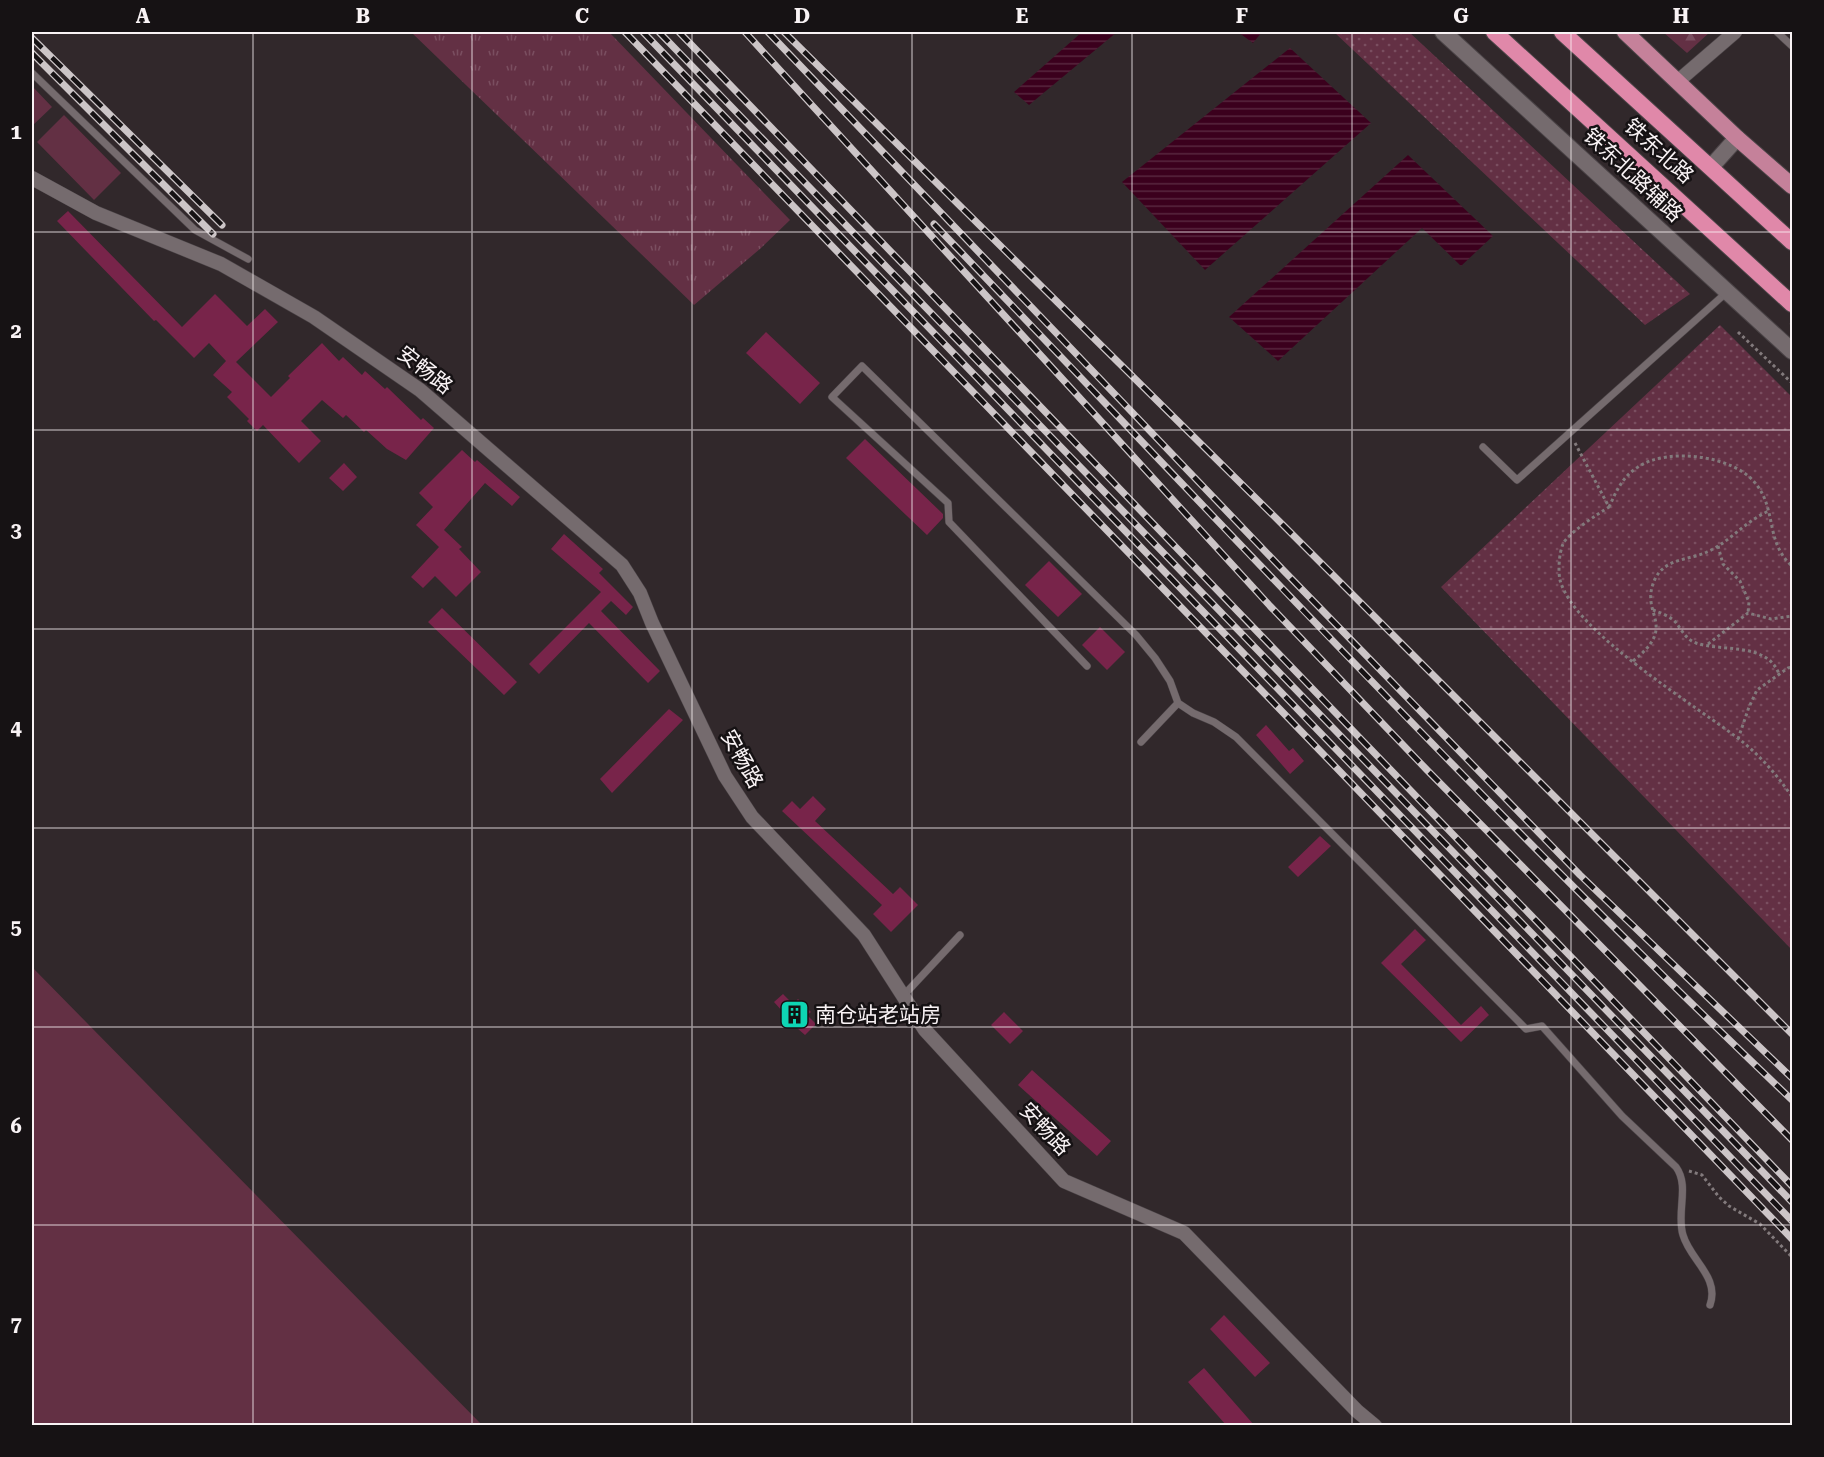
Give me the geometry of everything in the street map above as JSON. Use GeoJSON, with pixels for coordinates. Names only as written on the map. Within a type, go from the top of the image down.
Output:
{"type":"FeatureCollection","features":[{"type":"Feature","properties":{"kind":"highway","name":"铁东北路"},"geometry":{"type":"LineString","coordinates":[[1494,32],[1792,304]]}},
{"type":"Feature","properties":{"kind":"highway","name":"铁东北路"},"geometry":{"type":"LineString","coordinates":[[1562,32],[1792,242]]}},
{"type":"Feature","properties":{"kind":"main road"},"geometry":{"type":"LineString","coordinates":[[1625,32],[1737,138],[1792,186]]}},
{"type":"Feature","properties":{"kind":"street","name":"铁东北路辅路"},"geometry":{"type":"LineString","coordinates":[[1443,32],[1792,351]]}},
{"type":"Feature","properties":{"kind":"street"},"geometry":{"type":"LineString","coordinates":[[1677,82],[1735,32]]}},
{"type":"Feature","properties":{"kind":"street"},"geometry":{"type":"LineString","coordinates":[[1711,167],[1737,138]]}},
{"type":"Feature","properties":{"kind":"street","name":"安畅路"},"geometry":{"type":"LineString","coordinates":[[32,178],[96,213],[221,264],[323,323],[420,390],[622,566],[640,593],[720,765],[739,798],[753,817],[864,935],[925,1030],[1064,1180],[1184,1233],[1357,1411],[1375,1425]]}},
{"type":"Feature","properties":{"kind":"lane"},"geometry":{"type":"LineString","coordinates":[[1777,32],[1792,46]]}},
{"type":"Feature","properties":{"kind":"lane"},"geometry":{"type":"LineString","coordinates":[[32,72],[195,230],[248,259]]}},
{"type":"Feature","properties":{"kind":"lane"},"geometry":{"type":"LineString","coordinates":[[1483,447],[1517,480],[1727,292]]}},
{"type":"Feature","properties":{"kind":"lane"},"geometry":{"type":"LineString","coordinates":[[1086,666],[949,522],[948,503],[832,397],[862,366],[1136,635],[1170,681],[1178,703],[1193,713],[1214,722],[1236,737],[1526,1029],[1542,1026],[1622,1116],[1676,1167],[1683,1185],[1680,1210],[1682,1231],[1686,1244],[1708,1277],[1713,1292],[1710,1305]]}},
{"type":"Feature","properties":{"kind":"lane"},"geometry":{"type":"LineString","coordinates":[[1141,742],[1178,703]]}},
{"type":"Feature","properties":{"kind":"lane"},"geometry":{"type":"LineString","coordinates":[[903,996],[960,935]]}},
{"type":"Feature","properties":{"kind":"path"},"geometry":{"type":"LineString","coordinates":[[1738,332],[1792,383]]}},
{"type":"Feature","properties":{"kind":"path"},"geometry":{"type":"LineString","coordinates":[[1570,434],[1609,507]]}},
{"type":"Feature","properties":{"kind":"path"},"geometry":{"type":"LineString","coordinates":[[1792,566],[1780,552],[1774,539],[1766,498],[1755,482],[1715,459],[1661,456],[1638,467],[1621,481],[1609,507],[1583,524],[1563,543],[1559,566],[1560,580],[1568,598],[1581,615],[1613,646],[1768,764],[1792,797]]}},
{"type":"Feature","properties":{"kind":"path"},"geometry":{"type":"LineString","coordinates":[[1633,661],[1646,651],[1658,628],[1652,596],[1655,578],[1670,564],[1706,553],[1769,511]]}},
{"type":"Feature","properties":{"kind":"path"},"geometry":{"type":"LineString","coordinates":[[1706,645],[1748,613],[1749,602],[1740,581],[1723,564],[1718,546]]}},
{"type":"Feature","properties":{"kind":"path"},"geometry":{"type":"LineString","coordinates":[[1653,610],[1676,623],[1685,636],[1694,643],[1742,649],[1767,658],[1779,674]]}},
{"type":"Feature","properties":{"kind":"path"},"geometry":{"type":"LineString","coordinates":[[1748,613],[1771,619],[1792,616]]}},
{"type":"Feature","properties":{"kind":"path"},"geometry":{"type":"LineString","coordinates":[[1738,739],[1757,690],[1792,667]]}},
{"type":"Feature","properties":{"kind":"path"},"geometry":{"type":"LineString","coordinates":[[1676,1167],[1702,1175],[1724,1202],[1760,1224],[1792,1257]]}},
{"type":"Feature","properties":{"kind":"green space"},"geometry":{"type":"Polygon","coordinates":[[[411,32],[609,32],[790,220],[694,305],[411,32]]]}},
{"type":"Feature","properties":{"kind":"green space"},"geometry":{"type":"Polygon","coordinates":[[[1334,32],[1409,32],[1690,294],[1645,325],[1334,32]]]}},
{"type":"Feature","properties":{"kind":"green space"},"geometry":{"type":"Polygon","coordinates":[[[1663,32],[1710,32],[1687,53],[1663,32]]]}},
{"type":"Feature","properties":{"kind":"green space"},"geometry":{"type":"Polygon","coordinates":[[[32,86],[52,107],[32,126],[32,86]]]}},
{"type":"Feature","properties":{"kind":"green space"},"geometry":{"type":"Polygon","coordinates":[[[64,115],[121,173],[94,200],[37,142],[64,115]]]}},
{"type":"Feature","properties":{"kind":"green space"},"geometry":{"type":"Polygon","coordinates":[[[1720,325],[1792,397],[1792,950],[1441,587],[1720,325]]]}},
{"type":"Feature","properties":{"kind":"green space"},"geometry":{"type":"Polygon","coordinates":[[[32,967],[482,1425],[32,1425],[32,967]]]}},
{"type":"Feature","properties":{"kind":"shaded area"},"geometry":{"type":"Polygon","coordinates":[[[1082,32],[1117,32],[1029,105],[1014,92],[1082,32]]]}},
{"type":"Feature","properties":{"kind":"shaded area"},"geometry":{"type":"Polygon","coordinates":[[[1238,32],[1262,32],[1253,43],[1238,32]]]}},
{"type":"Feature","properties":{"kind":"shaded area"},"geometry":{"type":"Polygon","coordinates":[[[1290,48],[1371,123],[1205,270],[1122,182],[1290,48]]]}},
{"type":"Feature","properties":{"kind":"shaded area"},"geometry":{"type":"Polygon","coordinates":[[[1408,155],[1493,236],[1461,266],[1422,228],[1278,361],[1229,317],[1408,155]]]}},
{"type":"Feature","properties":{"kind":"building"},"geometry":{"type":"Polygon","coordinates":[[[68,211],[182,327],[215,294],[247,326],[265,309],[278,322],[236,362],[271,397],[290,378],[288,376],[322,343],[339,361],[343,357],[362,375],[365,371],[385,389],[387,387],[421,420],[423,418],[434,428],[406,460],[387,449],[366,430],[364,432],[346,415],[343,418],[322,400],[301,421],[321,441],[299,463],[263,425],[257,431],[247,421],[249,419],[227,397],[232,392],[213,375],[226,361],[209,343],[194,358],[156,320],[154,321],[57,221],[68,211]]]}},
{"type":"Feature","properties":{"kind":"building"},"geometry":{"type":"Polygon","coordinates":[[[766,332],[820,383],[800,404],[746,353],[766,332]]]}},
{"type":"Feature","properties":{"kind":"building"},"geometry":{"type":"Polygon","coordinates":[[[865,439],[943,514],[943,518],[927,535],[846,458],[865,439]]]}},
{"type":"Feature","properties":{"kind":"building"},"geometry":{"type":"Polygon","coordinates":[[[462,450],[520,497],[512,506],[485,483],[444,530],[462,547],[459,549],[481,572],[456,597],[435,576],[423,588],[411,577],[439,547],[416,525],[433,507],[419,493],[462,450]]]}},
{"type":"Feature","properties":{"kind":"building"},"geometry":{"type":"Polygon","coordinates":[[[344,463],[357,477],[343,491],[329,478],[344,463]]]}},
{"type":"Feature","properties":{"kind":"building"},"geometry":{"type":"Polygon","coordinates":[[[564,534],[603,569],[599,573],[633,607],[626,615],[611,601],[601,611],[660,671],[648,683],[589,623],[539,674],[529,664],[601,592],[551,549],[564,534]]]}},
{"type":"Feature","properties":{"kind":"building"},"geometry":{"type":"Polygon","coordinates":[[[1049,561],[1082,594],[1058,617],[1025,585],[1049,561]]]}},
{"type":"Feature","properties":{"kind":"building"},"geometry":{"type":"Polygon","coordinates":[[[442,608],[517,682],[504,695],[428,622],[442,608]]]}},
{"type":"Feature","properties":{"kind":"building"},"geometry":{"type":"Polygon","coordinates":[[[1100,627],[1125,652],[1107,670],[1082,645],[1100,627]]]}},
{"type":"Feature","properties":{"kind":"building"},"geometry":{"type":"Polygon","coordinates":[[[669,709],[683,720],[612,793],[600,779],[669,709]]]}},
{"type":"Feature","properties":{"kind":"building"},"geometry":{"type":"Polygon","coordinates":[[[1266,725],[1289,751],[1293,748],[1304,761],[1290,774],[1256,735],[1266,725]]]}},
{"type":"Feature","properties":{"kind":"building"},"geometry":{"type":"Polygon","coordinates":[[[813,796],[826,809],[815,821],[893,894],[900,887],[918,905],[891,932],[873,914],[882,905],[782,811],[792,801],[800,809],[813,796]]]}},
{"type":"Feature","properties":{"kind":"building"},"geometry":{"type":"Polygon","coordinates":[[[1320,836],[1331,846],[1298,877],[1288,867],[1320,836]]]}},
{"type":"Feature","properties":{"kind":"building"},"geometry":{"type":"Polygon","coordinates":[[[1415,929],[1426,940],[1401,964],[1461,1025],[1481,1006],[1489,1015],[1461,1042],[1381,963],[1415,929]]]}},
{"type":"Feature","properties":{"kind":"building","name":"南仓站老站房"},"geometry":{"type":"Polygon","coordinates":[[[783,994],[793,1004],[798,999],[811,1012],[807,1015],[816,1024],[805,1035],[781,1014],[783,1012],[774,1002],[783,994]]]}},
{"type":"Feature","properties":{"kind":"building"},"geometry":{"type":"Polygon","coordinates":[[[1004,1012],[1023,1031],[1010,1044],[991,1025],[1004,1012]]]}},
{"type":"Feature","properties":{"kind":"building"},"geometry":{"type":"Polygon","coordinates":[[[1032,1070],[1111,1141],[1097,1156],[1018,1085],[1032,1070]]]}},
{"type":"Feature","properties":{"kind":"building"},"geometry":{"type":"Polygon","coordinates":[[[1224,1315],[1270,1363],[1255,1377],[1210,1329],[1224,1315]]]}},
{"type":"Feature","properties":{"kind":"building"},"geometry":{"type":"Polygon","coordinates":[[[1204,1368],[1254,1425],[1226,1425],[1188,1382],[1204,1368]]]}},
{"type":"Feature","properties":{"kind":"railway"},"geometry":{"type":"LineString","coordinates":[[625,32],[1792,1239]]}},
{"type":"Feature","properties":{"kind":"railway"},"geometry":{"type":"LineString","coordinates":[[643,32],[1792,1221]]}},
{"type":"Feature","properties":{"kind":"railway"},"geometry":{"type":"LineString","coordinates":[[659,32],[1792,1202]]}},
{"type":"Feature","properties":{"kind":"railway"},"geometry":{"type":"LineString","coordinates":[[679,32],[1792,1186]]}},
{"type":"Feature","properties":{"kind":"railway"},"geometry":{"type":"LineString","coordinates":[[745,32],[1270,606],[1427,770],[1792,1140]]}},
{"type":"Feature","properties":{"kind":"railway"},"geometry":{"type":"LineString","coordinates":[[768,32],[1284,571],[1580,875],[1792,1078]]}},
{"type":"Feature","properties":{"kind":"railway"},"geometry":{"type":"LineString","coordinates":[[784,32],[1285,527],[1792,1034]]}},
{"type":"Feature","properties":{"kind":"railway"},"geometry":{"type":"LineString","coordinates":[[32,38],[222,225]]}},
{"type":"Feature","properties":{"kind":"railway"},"geometry":{"type":"LineString","coordinates":[[32,53],[213,234]]}},
{"type":"Feature","properties":{"kind":"railway"},"geometry":{"type":"LineString","coordinates":[[934,224],[1465,777],[1682,994],[1792,1100]]}},
{"type":"Feature","properties":{"kind":"place","name":"南仓站老站房"},"geometry":{"type":"Point","coordinates":[794,1015]}}]}
